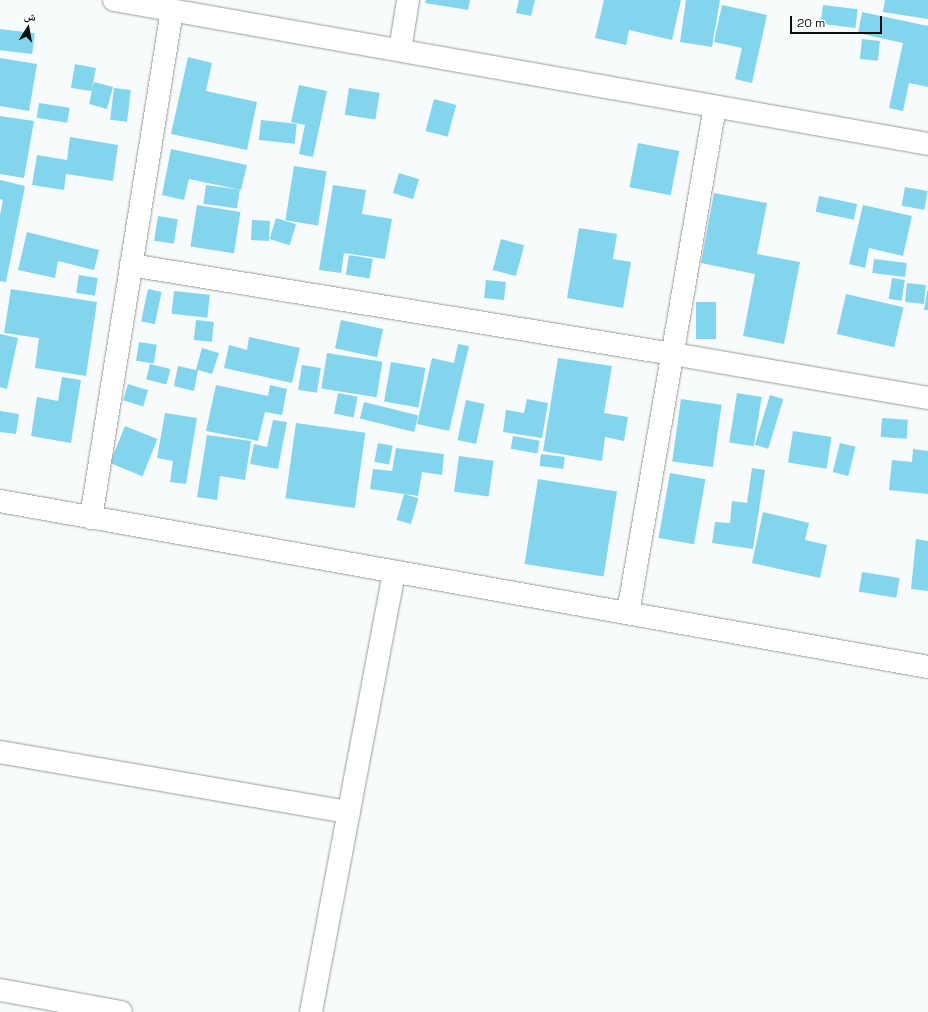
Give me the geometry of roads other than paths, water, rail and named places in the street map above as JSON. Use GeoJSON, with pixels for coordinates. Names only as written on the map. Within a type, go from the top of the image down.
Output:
{"type":"FeatureCollection","features":[{"type":"Feature","properties":{"kind":"street"},"geometry":{"type":"LineString","coordinates":[[114,0],[928,144]]}},
{"type":"Feature","properties":{"kind":"street"},"geometry":{"type":"LineString","coordinates":[[400,50],[408,0]]}},
{"type":"Feature","properties":{"kind":"street"},"geometry":{"type":"LineString","coordinates":[[91,518],[172,10]]}},
{"type":"Feature","properties":{"kind":"street"},"geometry":{"type":"LineString","coordinates":[[628,613],[715,106]]}},
{"type":"Feature","properties":{"kind":"street"},"geometry":{"type":"LineString","coordinates":[[131,265],[673,354],[928,398]]}},
{"type":"Feature","properties":{"kind":"street"},"geometry":{"type":"LineString","coordinates":[[0,501],[928,666]]}},
{"type":"Feature","properties":{"kind":"street"},"geometry":{"type":"LineString","coordinates":[[311,1012],[394,572]]}},
{"type":"Feature","properties":{"kind":"street"},"geometry":{"type":"LineString","coordinates":[[0,752],[349,812]]}},
{"type":"Feature","properties":{"kind":"street"},"geometry":{"type":"LineString","coordinates":[[0,990],[121,1012]]}}]}
